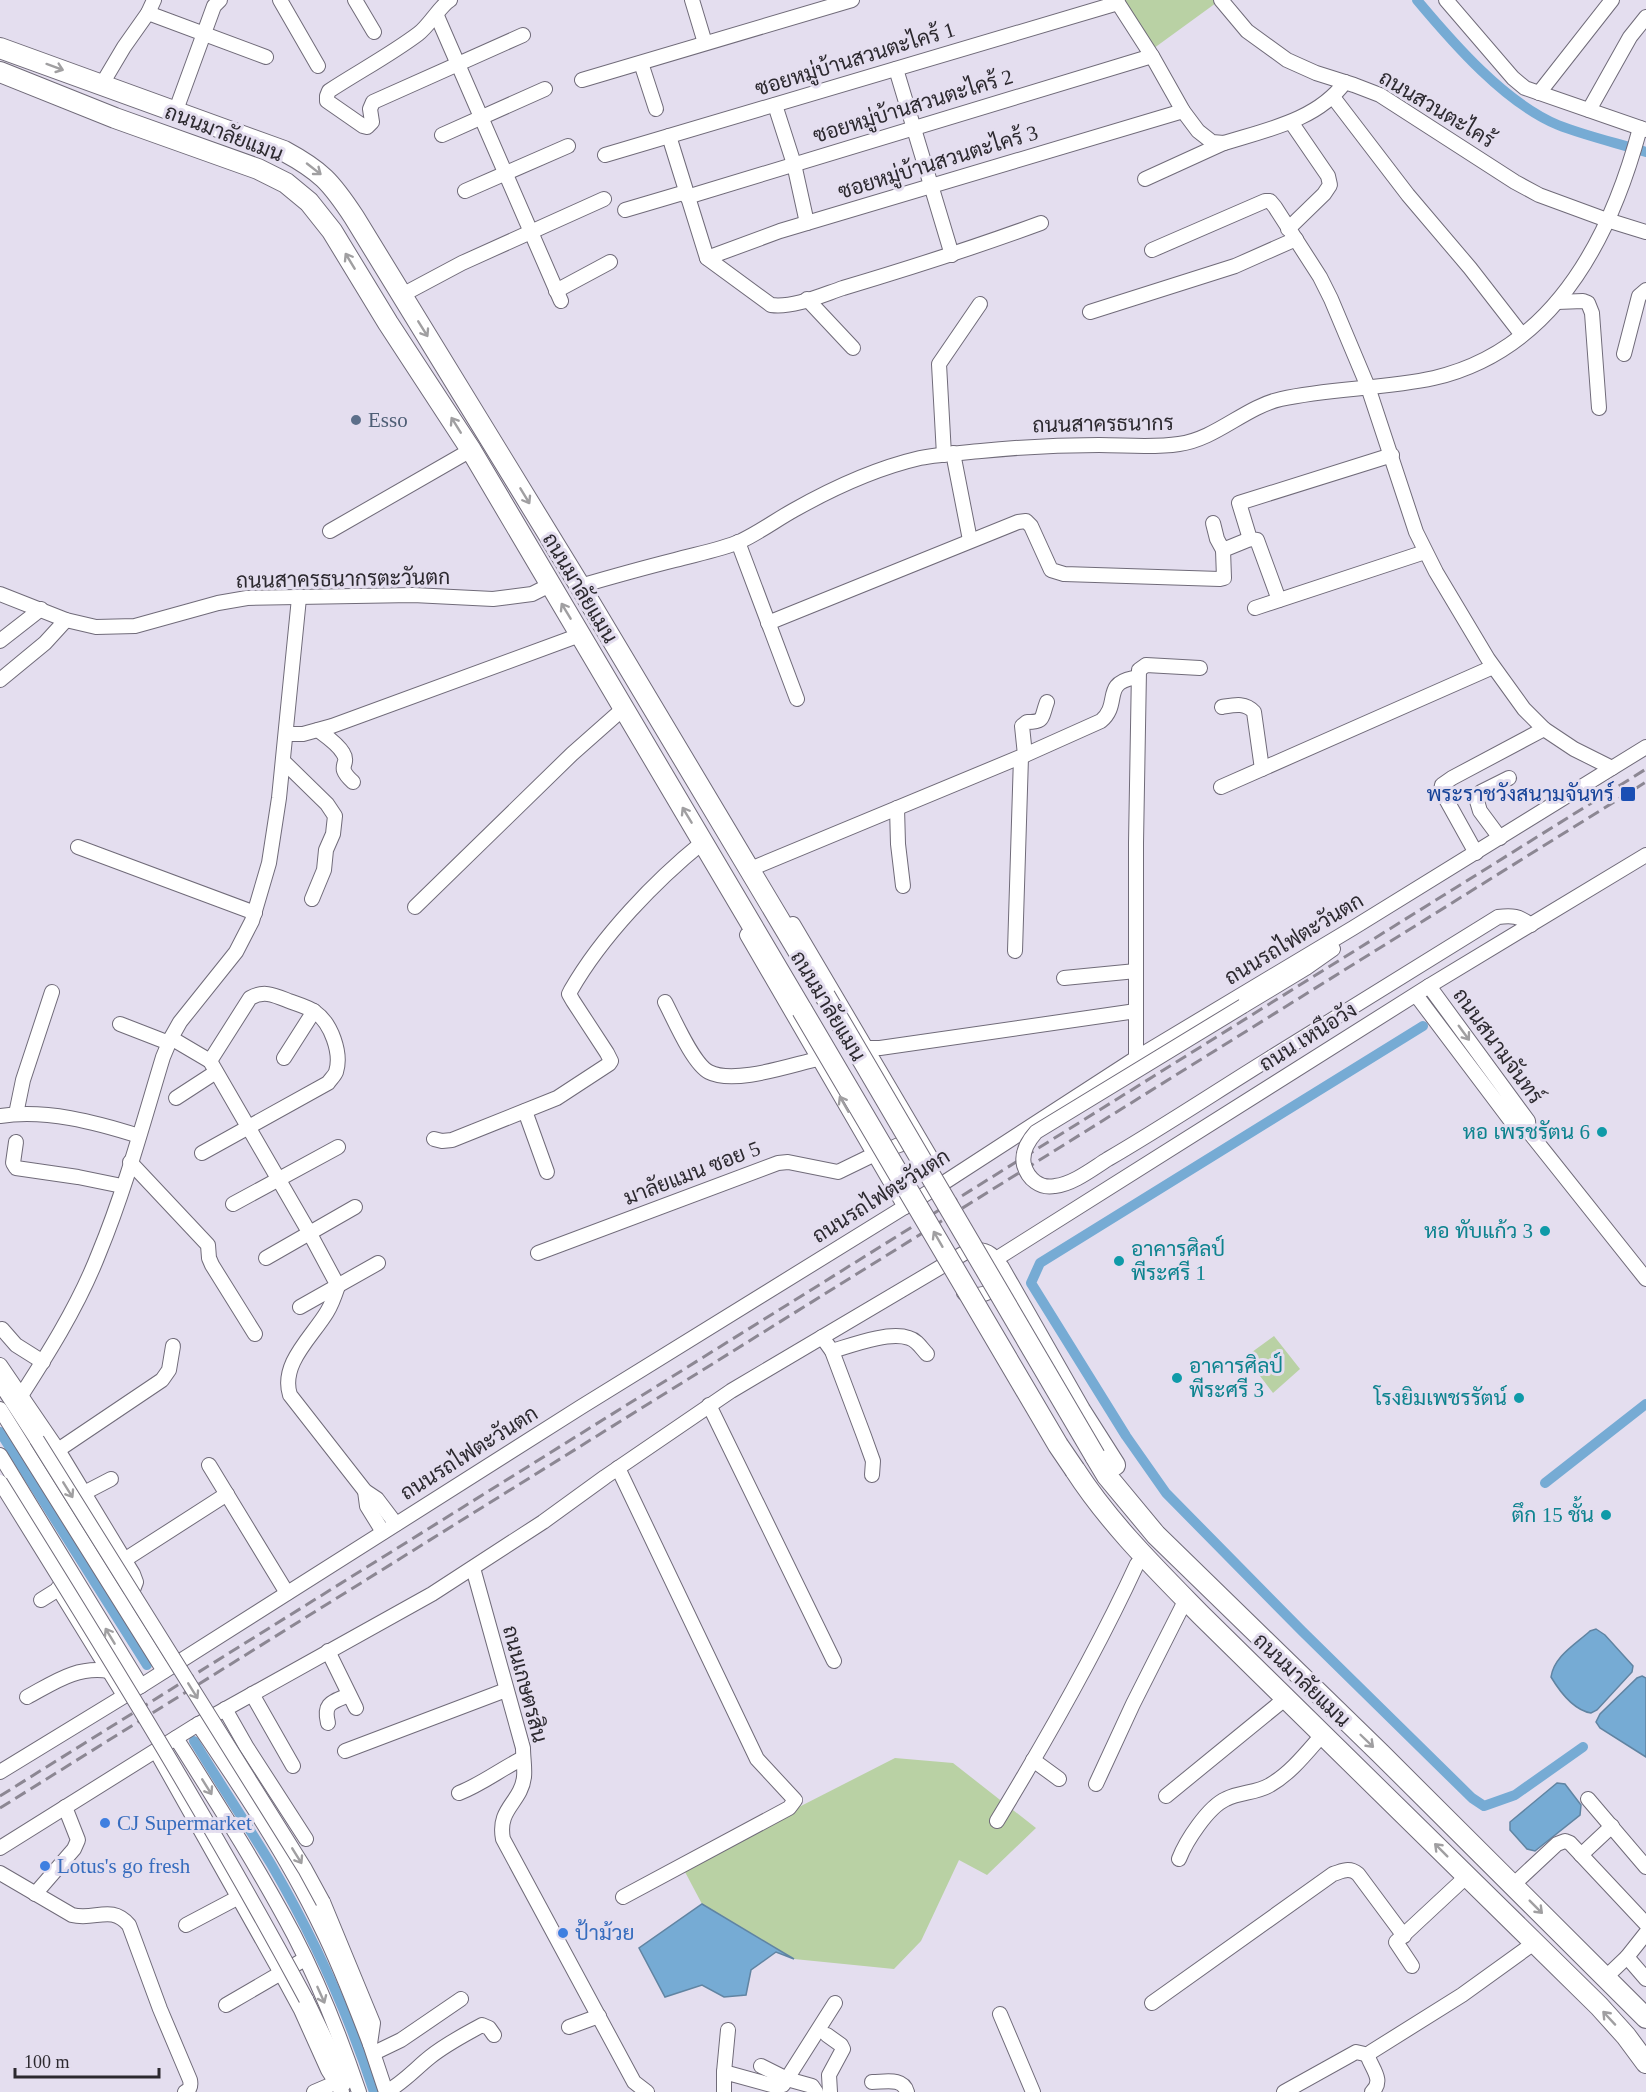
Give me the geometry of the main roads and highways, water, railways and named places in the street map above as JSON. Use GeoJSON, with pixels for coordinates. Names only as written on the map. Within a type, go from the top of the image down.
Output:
{"type":"FeatureCollection","features":[{"type":"Feature","properties":{"kind":"highway","name":"ถนนมาลัยแมน"},"geometry":{"type":"LineString","coordinates":[[0,48],[284,151],[312,166],[333,186],[753,868],[922,1164],[1107,1476],[1156,1535],[1646,2018]]}},
{"type":"Feature","properties":{"kind":"highway","name":"ถนนมาลัยแมน"},"geometry":{"type":"LineString","coordinates":[[0,72],[115,118],[258,169],[285,183],[309,202],[332,231],[388,323],[471,450],[1058,1445],[1075,1470],[1111,1520],[1142,1555],[1599,2006],[1646,2063]]}},
{"type":"Feature","properties":{"kind":"highway"},"geometry":{"type":"LineString","coordinates":[[998,1263],[1080,1410],[1111,1459],[1145,1505],[1199,1564],[1225,1602]]}},
{"type":"Feature","properties":{"kind":"highway"},"geometry":{"type":"LineString","coordinates":[[946,1264],[1044,1440],[1103,1527],[1137,1564],[1251,1675],[1284,1695]]}},
{"type":"Feature","properties":{"kind":"water"},"geometry":{"type":"Polygon","coordinates":[[[1596,1629],[1605,1635],[1633,1666],[1632,1672],[1597,1710],[1591,1713],[1573,1704],[1551,1677],[1561,1657],[1590,1631],[1596,1629]]]}},
{"type":"Feature","properties":{"kind":"water"},"geometry":{"type":"Polygon","coordinates":[[[1642,1676],[1646,1678],[1646,1757],[1600,1728],[1596,1722],[1600,1714],[1637,1678],[1642,1676]]]}},
{"type":"Feature","properties":{"kind":"water"},"geometry":{"type":"Polygon","coordinates":[[[1557,1783],[1565,1784],[1581,1805],[1580,1815],[1535,1851],[1527,1849],[1510,1830],[1510,1822],[1557,1783]]]}},
{"type":"Feature","properties":{"kind":"water"},"geometry":{"type":"Polygon","coordinates":[[[702,1904],[794,1959],[776,1952],[751,1970],[746,1995],[724,1997],[702,1985],[665,1997],[639,1948],[702,1904]]]}},
{"type":"Feature","properties":{"kind":"waterway"},"geometry":{"type":"LineString","coordinates":[[1417,0],[1463,53],[1500,87],[1538,115],[1558,125],[1646,152]]}},
{"type":"Feature","properties":{"kind":"waterway"},"geometry":{"type":"LineString","coordinates":[[1423,1026],[1040,1263],[1031,1283],[1126,1436],[1166,1493],[1472,1798],[1484,1806],[1515,1795],[1583,1747]]}},
{"type":"Feature","properties":{"kind":"waterway"},"geometry":{"type":"LineString","coordinates":[[1545,1483],[1646,1404]]}},
{"type":"Feature","properties":{"kind":"waterway"},"geometry":{"type":"LineString","coordinates":[[0,1432],[147,1665]]}},
{"type":"Feature","properties":{"kind":"waterway"},"geometry":{"type":"LineString","coordinates":[[194,1741],[271,1864],[301,1919],[341,2004],[374,2092]]}},
{"type":"Feature","properties":{"kind":"railway"},"geometry":{"type":"LineString","coordinates":[[0,1796],[1646,769]]}},
{"type":"Feature","properties":{"kind":"railway"},"geometry":{"type":"LineString","coordinates":[[0,1808],[1646,782]]}},
{"type":"Feature","properties":{"kind":"place","name":"Esso"},"geometry":{"type":"Point","coordinates":[356,420]}},
{"type":"Feature","properties":{"kind":"place","name":"พระราชวังสนามจันทร์"},"geometry":{"type":"Point","coordinates":[1628,794]}},
{"type":"Feature","properties":{"kind":"place","name":"หอ เพรชรัตน 6"},"geometry":{"type":"Point","coordinates":[1602,1132]}},
{"type":"Feature","properties":{"kind":"place","name":"หอ ทับแก้ว 3"},"geometry":{"type":"Point","coordinates":[1545,1231]}},
{"type":"Feature","properties":{"kind":"place","name":"อาคารศิลป์ พีระศรี 1"},"geometry":{"type":"Point","coordinates":[1119,1261]}},
{"type":"Feature","properties":{"kind":"place","name":"อาคารศิลป์ พีระศรี 3"},"geometry":{"type":"Point","coordinates":[1177,1378]}},
{"type":"Feature","properties":{"kind":"place","name":"โรงยิมเพชรรัตน์"},"geometry":{"type":"Point","coordinates":[1519,1398]}},
{"type":"Feature","properties":{"kind":"place","name":"ตึก 15 ชั้น"},"geometry":{"type":"Point","coordinates":[1606,1515]}},
{"type":"Feature","properties":{"kind":"place","name":"CJ Supermarket"},"geometry":{"type":"Point","coordinates":[105,1823]}},
{"type":"Feature","properties":{"kind":"place","name":"Lotus's go fresh"},"geometry":{"type":"Point","coordinates":[45,1866]}},
{"type":"Feature","properties":{"kind":"place","name":"ป้าม้วย"},"geometry":{"type":"Point","coordinates":[563,1933]}}]}
